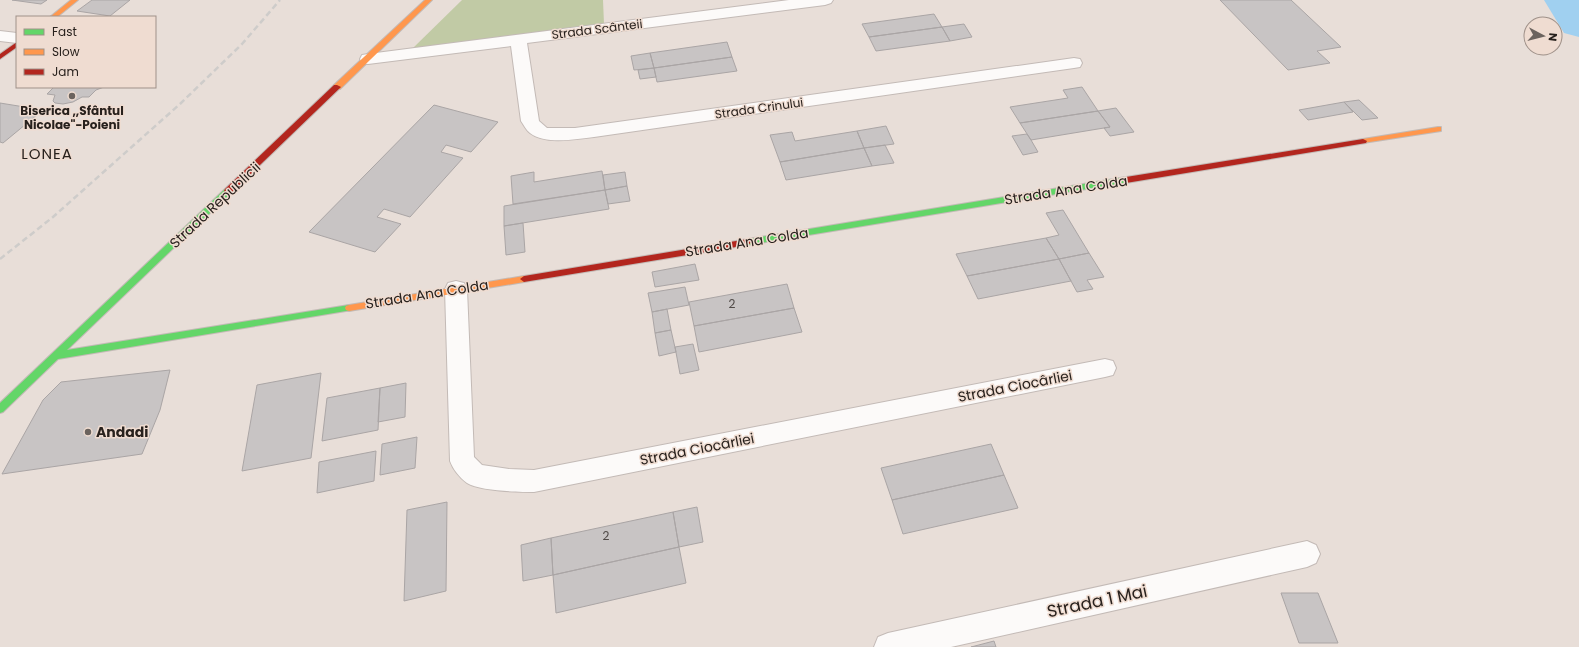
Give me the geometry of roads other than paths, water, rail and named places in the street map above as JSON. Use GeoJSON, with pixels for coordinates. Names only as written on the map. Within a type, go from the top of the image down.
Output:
{"type":"FeatureCollection","features":[{"type":"Feature","properties":{"kind":"street"},"geometry":{"type":"LineString","coordinates":[[54,16],[75,0]]}},
{"type":"Feature","properties":{"kind":"street","name":"Strada Republicii"},"geometry":{"type":"LineString","coordinates":[[0,409],[430,0]]}},
{"type":"Feature","properties":{"kind":"street","name":"Strada Scânteii"},"geometry":{"type":"LineString","coordinates":[[368,59],[826,0]]}},
{"type":"Feature","properties":{"kind":"street"},"geometry":{"type":"LineString","coordinates":[[0,36],[16,38]]}},
{"type":"Feature","properties":{"kind":"street","name":"Strada Crinului"},"geometry":{"type":"LineString","coordinates":[[518,40],[530,121],[534,128],[542,132],[556,133],[610,129],[1074,63]]}},
{"type":"Feature","properties":{"kind":"street"},"geometry":{"type":"LineString","coordinates":[[0,57],[16,45]]}},
{"type":"Feature","properties":{"kind":"street","name":"Strada Ana Colda"},"geometry":{"type":"LineString","coordinates":[[55,356],[1438,129]]}},
{"type":"Feature","properties":{"kind":"street","name":"Strada Ciocârliei"},"geometry":{"type":"LineString","coordinates":[[456,289],[462,461],[476,476],[534,481],[1105,368]]}},
{"type":"Feature","properties":{"kind":"street","name":"Strada 1 Mai"},"geometry":{"type":"LineString","coordinates":[[888,647],[1307,554]]}},
{"type":"Feature","properties":{"kind":"waterway"},"geometry":{"type":"LineString","coordinates":[[1565,0],[1579,24]]}},
{"type":"Feature","properties":{"kind":"railway"},"geometry":{"type":"LineString","coordinates":[[0,259],[53,217],[180,104],[242,44],[280,0]]}},
{"type":"Feature","properties":{"kind":"place","name":"Biserica ,,Sfântul Nicolae\"-Poieni"},"geometry":{"type":"Point","coordinates":[72,96]}},
{"type":"Feature","properties":{"kind":"place","name":"Andadi"},"geometry":{"type":"Point","coordinates":[88,432]}},
{"type":"Feature","properties":{"kind":"district","name":"LONEA"},"geometry":{"type":"Point","coordinates":[47,153]}}]}
